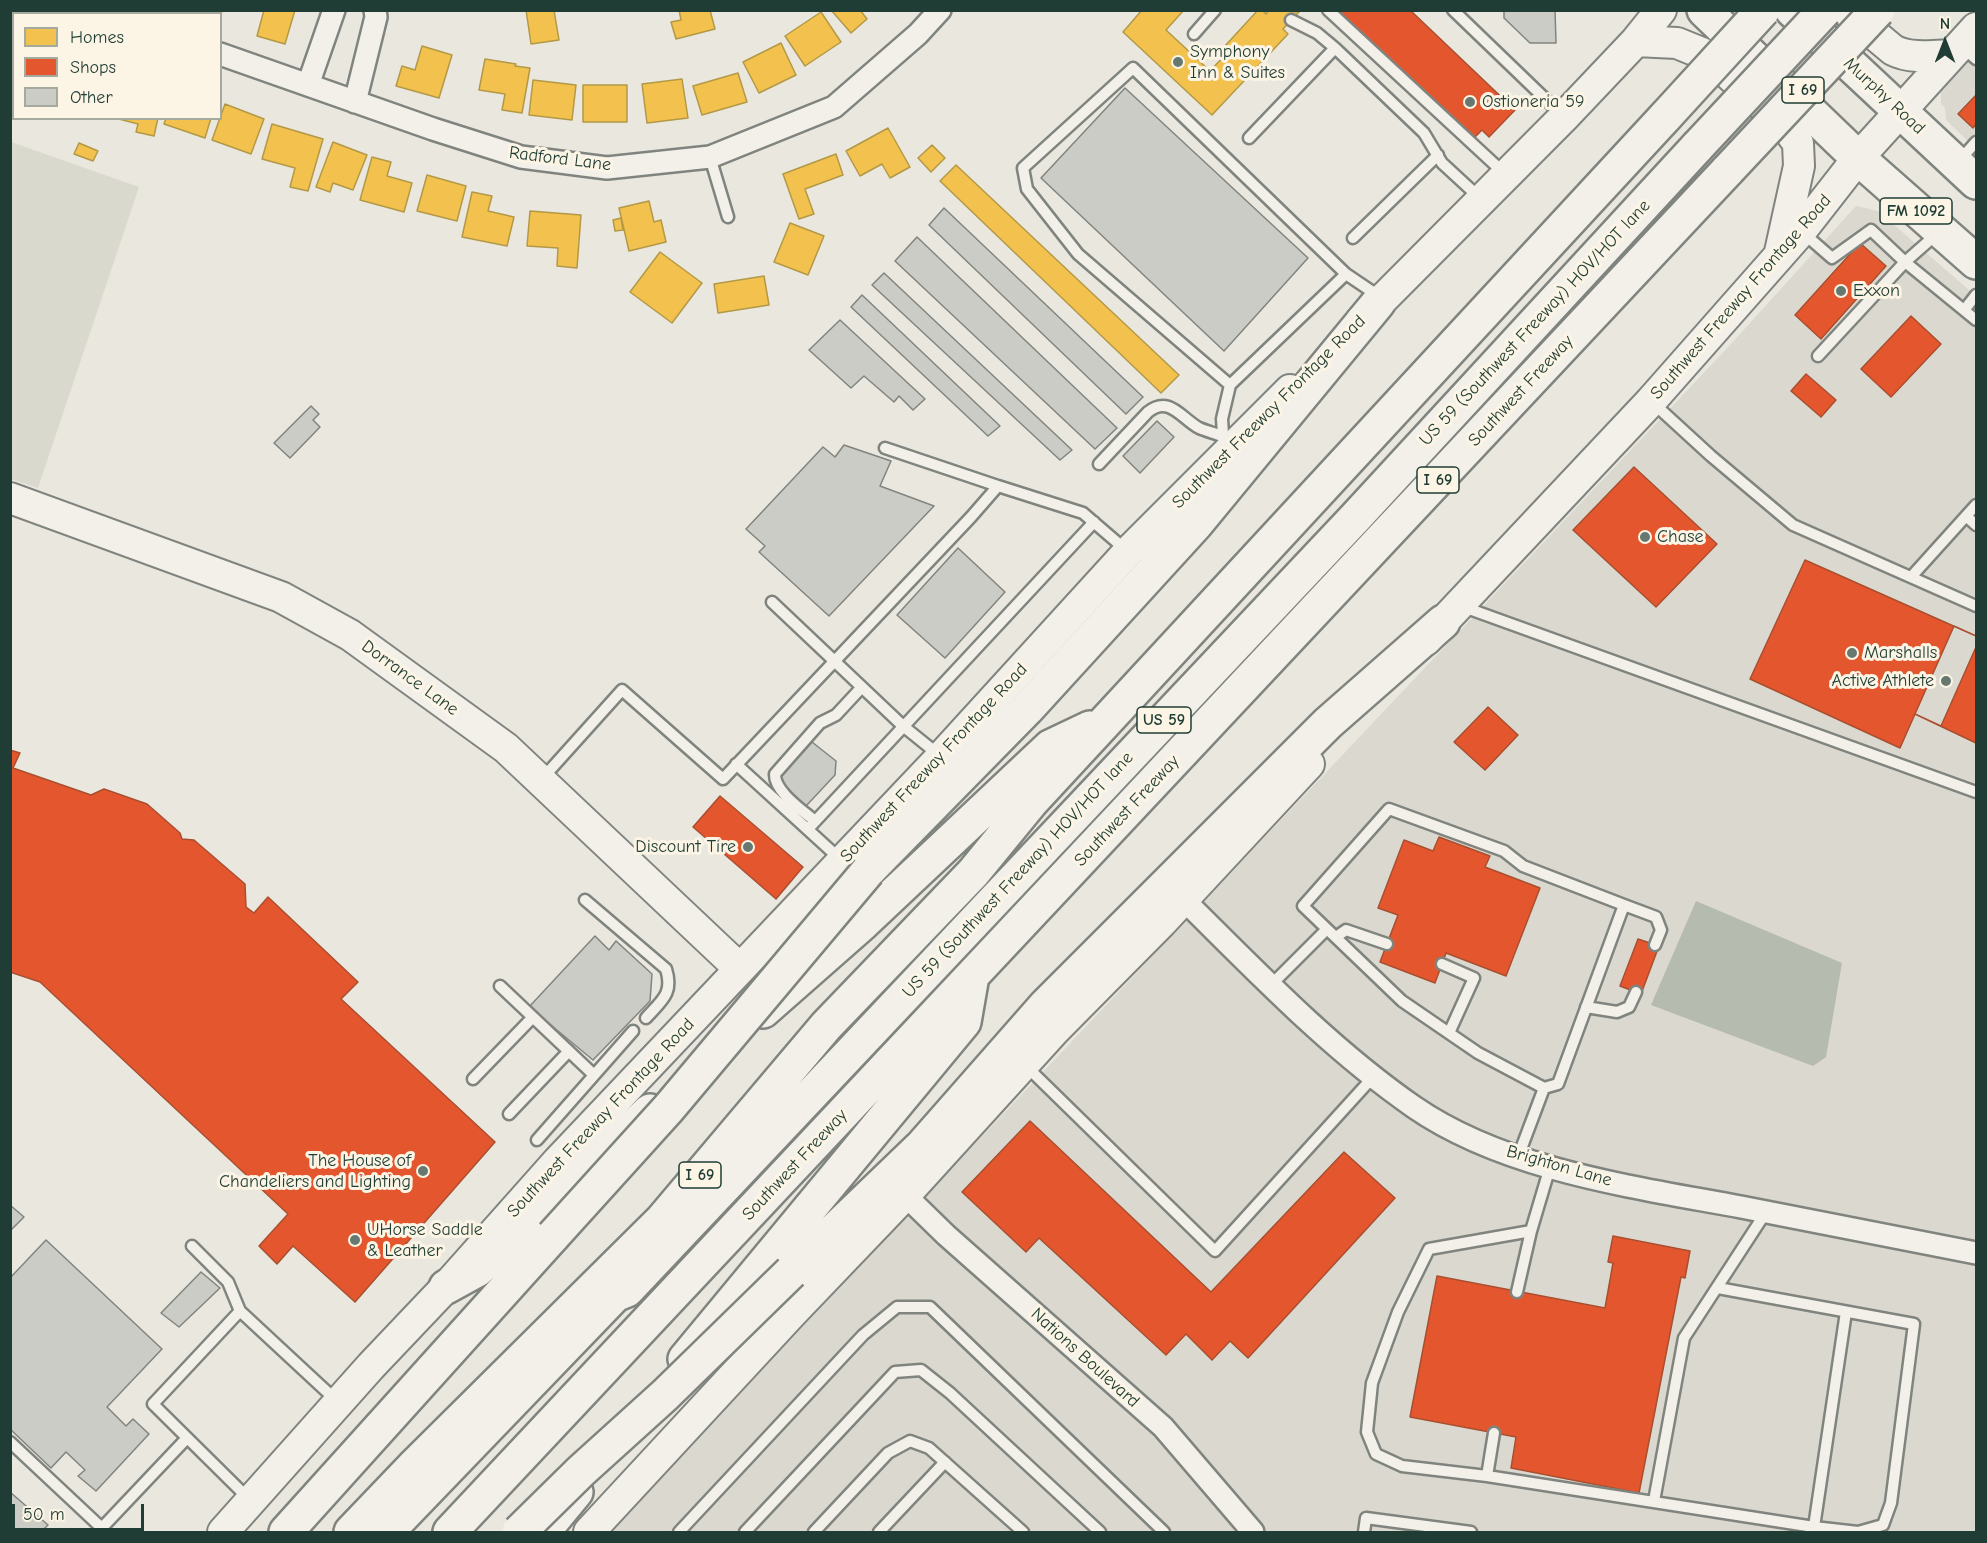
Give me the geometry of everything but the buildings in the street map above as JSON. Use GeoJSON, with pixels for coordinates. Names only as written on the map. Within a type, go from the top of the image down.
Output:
{"type":"FeatureCollection","features":[{"type":"Feature","properties":{"kind":"main road","name":"Southwest Freeway Frontage Road"},"geometry":{"type":"LineString","coordinates":[[223,1533],[558,1161],[740,969],[855,866],[941,757],[1223,445],[1381,301],[1564,117],[1636,41],[1661,10]]}},
{"type":"Feature","properties":{"kind":"main road","name":"FM 1092"},"geometry":{"type":"LineString","coordinates":[[1704,10],[1858,158],[1939,232],[1977,262]]}},
{"type":"Feature","properties":{"kind":"main road","name":"I 69"},"geometry":{"type":"LineString","coordinates":[[351,1533],[416,1464],[662,1220],[826,1026],[972,873],[1032,801],[1763,10]]}},
{"type":"Feature","properties":{"kind":"main road","name":"Murphy Road"},"geometry":{"type":"LineString","coordinates":[[1792,10],[1901,112],[1970,163]]}},
{"type":"Feature","properties":{"kind":"main road","name":"US 59 (Southwest Freeway) HOV/HOT lane"},"geometry":{"type":"LineString","coordinates":[[627,1290],[1362,511],[1825,10]]}},
{"type":"Feature","properties":{"kind":"main road"},"geometry":{"type":"LineString","coordinates":[[1845,10],[1901,54],[1917,56],[1966,47]]}},
{"type":"Feature","properties":{"kind":"main road","name":"Southwest Freeway"},"geometry":{"type":"LineString","coordinates":[[450,1533],[1878,10]]}},
{"type":"Feature","properties":{"kind":"main road"},"geometry":{"type":"LineString","coordinates":[[1636,41],[1677,43],[1709,56],[1786,127],[1798,144],[1799,166],[1779,255]]}},
{"type":"Feature","properties":{"kind":"main road","name":"Southwest Freeway Frontage Road"},"geometry":{"type":"LineString","coordinates":[[589,1533],[1055,1030],[1162,922],[1182,898],[1651,401],[1801,231],[1858,158],[1966,47]]}},
{"type":"Feature","properties":{"kind":"main road"},"geometry":{"type":"LineString","coordinates":[[286,1533],[668,1109],[855,866],[1028,709],[1188,532],[1381,301]]}},
{"type":"Feature","properties":{"kind":"main road","name":"Dorrance Lane"},"geometry":{"type":"LineString","coordinates":[[10,498],[281,597],[350,635],[506,748],[740,969]]}},
{"type":"Feature","properties":{"kind":"main road"},"geometry":{"type":"LineString","coordinates":[[519,1533],[922,1146],[1045,1006],[1328,723],[1451,614]]}},
{"type":"Feature","properties":{"kind":"main road"},"geometry":{"type":"LineString","coordinates":[[446,1287],[477,1270],[604,1152],[863,923],[1050,747],[1111,718]]}},
{"type":"Feature","properties":{"kind":"main road"},"geometry":{"type":"LineString","coordinates":[[543,1533],[964,1022],[972,976]]}},
{"type":"Feature","properties":{"kind":"main road"},"geometry":{"type":"LineString","coordinates":[[387,1533],[615,1295],[627,1290]]}},
{"type":"Feature","properties":{"kind":"main road"},"geometry":{"type":"LineString","coordinates":[[407,1533],[624,1303],[627,1290]]}},
{"type":"Feature","properties":{"kind":"street"},"geometry":{"type":"LineString","coordinates":[[97,10],[104,12]]}},
{"type":"Feature","properties":{"kind":"street"},"geometry":{"type":"LineString","coordinates":[[308,85],[334,10]]}},
{"type":"Feature","properties":{"kind":"street"},"geometry":{"type":"LineString","coordinates":[[355,102],[376,17],[375,10]]}},
{"type":"Feature","properties":{"kind":"street","name":"Radford Lane"},"geometry":{"type":"LineString","coordinates":[[222,55],[433,129],[521,157],[607,168],[710,157],[834,107],[918,34],[940,10]]}},
{"type":"Feature","properties":{"kind":"street","name":"Brighton Lane"},"geometry":{"type":"LineString","coordinates":[[1182,898],[1336,1046],[1415,1108],[1466,1137],[1550,1167],[1649,1190],[1977,1253]]}},
{"type":"Feature","properties":{"kind":"street","name":"Nations Boulevard"},"geometry":{"type":"LineString","coordinates":[[904,1195],[954,1243],[1163,1427],[1253,1533]]}},
{"type":"Feature","properties":{"kind":"lane"},"geometry":{"type":"LineString","coordinates":[[1194,34],[1215,10]]}},
{"type":"Feature","properties":{"kind":"lane"},"geometry":{"type":"LineString","coordinates":[[1328,10],[1506,175]]}},
{"type":"Feature","properties":{"kind":"lane"},"geometry":{"type":"LineString","coordinates":[[1453,10],[1564,117]]}},
{"type":"Feature","properties":{"kind":"lane"},"geometry":{"type":"LineString","coordinates":[[1291,20],[1317,33],[1335,48],[1424,133],[1442,163],[1481,200]]}},
{"type":"Feature","properties":{"kind":"lane"},"geometry":{"type":"LineString","coordinates":[[1249,138],[1335,48]]}},
{"type":"Feature","properties":{"kind":"lane"},"geometry":{"type":"LineString","coordinates":[[1230,386],[1078,254],[1028,189],[1023,168],[1133,68],[1346,274],[1381,301]]}},
{"type":"Feature","properties":{"kind":"lane"},"geometry":{"type":"LineString","coordinates":[[1353,238],[1438,156]]}},
{"type":"Feature","properties":{"kind":"lane"},"geometry":{"type":"LineString","coordinates":[[710,157],[728,217]]}},
{"type":"Feature","properties":{"kind":"lane"},"geometry":{"type":"LineString","coordinates":[[1801,231],[1832,258],[1871,230],[1905,262],[1977,320]]}},
{"type":"Feature","properties":{"kind":"lane"},"geometry":{"type":"LineString","coordinates":[[1818,356],[1905,262],[1939,232]]}},
{"type":"Feature","properties":{"kind":"lane"},"geometry":{"type":"LineString","coordinates":[[1223,445],[1222,419],[1230,386],[1346,274]]}},
{"type":"Feature","properties":{"kind":"lane"},"geometry":{"type":"LineString","coordinates":[[1965,309],[1977,295]]}},
{"type":"Feature","properties":{"kind":"lane"},"geometry":{"type":"LineString","coordinates":[[1651,401],[1727,470],[1793,525],[1977,606]]}},
{"type":"Feature","properties":{"kind":"lane"},"geometry":{"type":"LineString","coordinates":[[1099,464],[1148,412],[1161,405],[1169,406],[1223,445]]}},
{"type":"Feature","properties":{"kind":"lane"},"geometry":{"type":"LineString","coordinates":[[885,448],[1083,513],[1128,552]]}},
{"type":"Feature","properties":{"kind":"lane"},"geometry":{"type":"LineString","coordinates":[[540,780],[622,690],[723,779],[998,486]]}},
{"type":"Feature","properties":{"kind":"lane"},"geometry":{"type":"LineString","coordinates":[[1911,578],[1977,505]]}},
{"type":"Feature","properties":{"kind":"lane"},"geometry":{"type":"LineString","coordinates":[[1966,516],[1977,525]]}},
{"type":"Feature","properties":{"kind":"lane"},"geometry":{"type":"LineString","coordinates":[[811,825],[1094,522]]}},
{"type":"Feature","properties":{"kind":"lane"},"geometry":{"type":"LineString","coordinates":[[772,602],[903,726],[941,757]]}},
{"type":"Feature","properties":{"kind":"lane"},"geometry":{"type":"LineString","coordinates":[[1451,614],[1977,792]]}},
{"type":"Feature","properties":{"kind":"lane"},"geometry":{"type":"LineString","coordinates":[[811,825],[774,782],[775,774],[820,723],[836,715],[862,687]]}},
{"type":"Feature","properties":{"kind":"lane"},"geometry":{"type":"LineString","coordinates":[[736,764],[811,825],[855,866]]}},
{"type":"Feature","properties":{"kind":"lane"},"geometry":{"type":"LineString","coordinates":[[1624,905],[1558,1084],[1544,1088],[1478,1053],[1402,1001],[1303,906],[1389,809],[1504,851],[1523,866],[1656,917],[1661,930],[1655,945]]}},
{"type":"Feature","properties":{"kind":"lane"},"geometry":{"type":"LineString","coordinates":[[585,900],[666,969],[669,980],[668,994],[646,1018]]}},
{"type":"Feature","properties":{"kind":"lane"},"geometry":{"type":"LineString","coordinates":[[1271,985],[1327,929]]}},
{"type":"Feature","properties":{"kind":"lane"},"geometry":{"type":"LineString","coordinates":[[1336,937],[1346,930],[1387,944]]}},
{"type":"Feature","properties":{"kind":"lane"},"geometry":{"type":"LineString","coordinates":[[1442,964],[1474,978],[1449,1033]]}},
{"type":"Feature","properties":{"kind":"lane"},"geometry":{"type":"LineString","coordinates":[[500,986],[594,1075]]}},
{"type":"Feature","properties":{"kind":"lane"},"geometry":{"type":"LineString","coordinates":[[1586,1007],[1617,1012],[1629,1007],[1636,992]]}},
{"type":"Feature","properties":{"kind":"lane"},"geometry":{"type":"LineString","coordinates":[[473,1079],[533,1017]]}},
{"type":"Feature","properties":{"kind":"lane"},"geometry":{"type":"LineString","coordinates":[[537,1140],[633,1031]]}},
{"type":"Feature","properties":{"kind":"lane"},"geometry":{"type":"LineString","coordinates":[[509,1114],[569,1051]]}},
{"type":"Feature","properties":{"kind":"lane"},"geometry":{"type":"LineString","coordinates":[[1025,1064],[1215,1251],[1374,1076]]}},
{"type":"Feature","properties":{"kind":"lane"},"geometry":{"type":"LineString","coordinates":[[1518,1157],[1544,1088]]}},
{"type":"Feature","properties":{"kind":"lane"},"geometry":{"type":"LineString","coordinates":[[1517,1292],[1531,1231],[1550,1167]]}},
{"type":"Feature","properties":{"kind":"lane"},"geometry":{"type":"LineString","coordinates":[[1654,1501],[1684,1338],[1766,1212]]}},
{"type":"Feature","properties":{"kind":"lane"},"geometry":{"type":"LineString","coordinates":[[1531,1231],[1429,1249],[1398,1312],[1372,1383],[1367,1432],[1376,1454],[1402,1466],[1487,1476],[1814,1527],[1858,1532],[1883,1525],[1891,1503],[1914,1324],[1718,1288]]}},
{"type":"Feature","properties":{"kind":"lane"},"geometry":{"type":"LineString","coordinates":[[192,1246],[228,1282],[240,1311],[338,1403]]}},
{"type":"Feature","properties":{"kind":"lane"},"geometry":{"type":"LineString","coordinates":[[679,1533],[863,1335],[897,1307],[930,1307],[1164,1533]]}},
{"type":"Feature","properties":{"kind":"lane"},"geometry":{"type":"LineString","coordinates":[[240,1311],[153,1404],[250,1501]]}},
{"type":"Feature","properties":{"kind":"lane"},"geometry":{"type":"LineString","coordinates":[[1814,1527],[1846,1312]]}},
{"type":"Feature","properties":{"kind":"lane"},"geometry":{"type":"LineString","coordinates":[[745,1533],[895,1372],[921,1370],[950,1393],[1100,1533]]}},
{"type":"Feature","properties":{"kind":"lane"},"geometry":{"type":"LineString","coordinates":[[1487,1476],[1494,1433]]}},
{"type":"Feature","properties":{"kind":"lane"},"geometry":{"type":"LineString","coordinates":[[10,1442],[102,1531],[187,1438]]}},
{"type":"Feature","properties":{"kind":"lane"},"geometry":{"type":"LineString","coordinates":[[814,1533],[888,1453],[910,1441],[929,1448],[1023,1533]]}},
{"type":"Feature","properties":{"kind":"lane"},"geometry":{"type":"LineString","coordinates":[[879,1533],[945,1462]]}},
{"type":"Feature","properties":{"kind":"lane"},"geometry":{"type":"LineString","coordinates":[[1364,1533],[1366,1518],[1471,1533]]}},
{"type":"Feature","properties":{"kind":"shaded area"},"geometry":{"type":"Polygon","coordinates":[[[1976,50],[1976,149],[1946,120],[1945,108],[1941,104],[1941,90],[1976,50]]]}},
{"type":"Feature","properties":{"kind":"shaded area"},"geometry":{"type":"Polygon","coordinates":[[[11,142],[139,187],[38,488],[11,479],[11,142]]]}},
{"type":"Feature","properties":{"kind":"shaded area"},"geometry":{"type":"Polygon","coordinates":[[[1856,206],[1878,211],[1976,296],[1976,1532],[608,1532],[1730,345],[1856,206]]]}},
{"type":"Feature","properties":{"kind":"shaded area"},"geometry":{"type":"Polygon","coordinates":[[[1696,901],[1842,963],[1826,1057],[1813,1066],[1651,1005],[1696,901]]]}},
{"type":"Feature","properties":{"kind":"place","name":"Symphony Inn & Suites"},"geometry":{"type":"Point","coordinates":[1178,62]}},
{"type":"Feature","properties":{"kind":"place","name":"Ostioneria 59"},"geometry":{"type":"Point","coordinates":[1470,102]}},
{"type":"Feature","properties":{"kind":"place","name":"Exxon"},"geometry":{"type":"Point","coordinates":[1841,291]}},
{"type":"Feature","properties":{"kind":"place","name":"Chase"},"geometry":{"type":"Point","coordinates":[1645,537]}},
{"type":"Feature","properties":{"kind":"place","name":"Marshalls"},"geometry":{"type":"Point","coordinates":[1852,653]}},
{"type":"Feature","properties":{"kind":"place","name":"Active Athlete"},"geometry":{"type":"Point","coordinates":[1946,681]}},
{"type":"Feature","properties":{"kind":"place","name":"Discount Tire"},"geometry":{"type":"Point","coordinates":[748,847]}},
{"type":"Feature","properties":{"kind":"place","name":"The House of Chandeliers and Lighting"},"geometry":{"type":"Point","coordinates":[423,1171]}},
{"type":"Feature","properties":{"kind":"place","name":"UHorse Saddle & Leather"},"geometry":{"type":"Point","coordinates":[355,1240]}}]}
